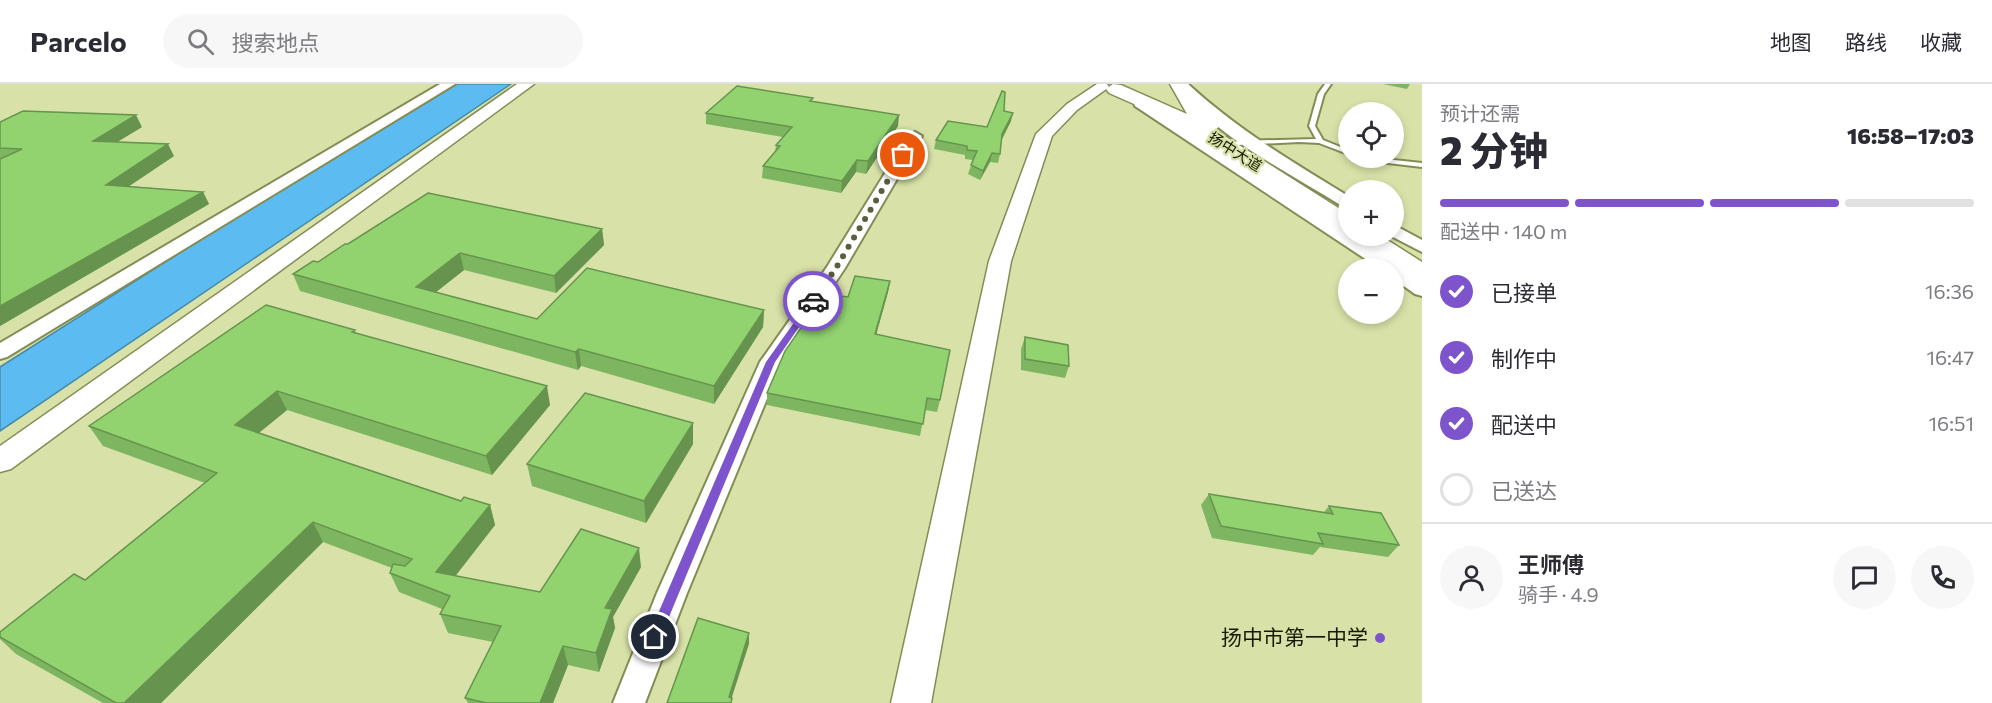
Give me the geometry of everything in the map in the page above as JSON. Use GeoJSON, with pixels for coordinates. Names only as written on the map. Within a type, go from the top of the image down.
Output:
{"type":"FeatureCollection","features":[{"type":"Feature","properties":{"kind":"main road"},"geometry":{"type":"LineString","coordinates":[[1102,87],[1171,86]]}},
{"type":"Feature","properties":{"kind":"main road","name":"扬中大道"},"geometry":{"type":"LineString","coordinates":[[1171,86],[1185,98],[1196,114],[1244,143],[1338,207]]}},
{"type":"Feature","properties":{"kind":"main road","name":"扬中大道"},"geometry":{"type":"LineString","coordinates":[[1102,87],[1173,114],[1208,134],[1338,218]]}},
{"type":"Feature","properties":{"kind":"main road"},"geometry":{"type":"LineString","coordinates":[[1379,246],[1422,274]]}},
{"type":"Feature","properties":{"kind":"main road"},"geometry":{"type":"LineString","coordinates":[[1398,246],[1422,261]]}},
{"type":"Feature","properties":{"kind":"street"},"geometry":{"type":"LineString","coordinates":[[0,352],[448,84]]}},
{"type":"Feature","properties":{"kind":"street"},"geometry":{"type":"LineString","coordinates":[[0,462],[527,84]]}},
{"type":"Feature","properties":{"kind":"street"},"geometry":{"type":"LineString","coordinates":[[911,703],[1000,261],[1044,134],[1072,107],[1102,87],[1162,116],[1374,258]]}},
{"type":"Feature","properties":{"kind":"street"},"geometry":{"type":"LineString","coordinates":[[628,703],[672,593],[771,362],[836,268],[915,136]]}},
{"type":"Feature","properties":{"kind":"street"},"geometry":{"type":"LineString","coordinates":[[1244,143],[1338,197]]}},
{"type":"Feature","properties":{"kind":"street"},"geometry":{"type":"LineString","coordinates":[[1404,236],[1422,247]]}},
{"type":"Feature","properties":{"kind":"street"},"geometry":{"type":"LineString","coordinates":[[1404,278],[1422,290]]}},
{"type":"Feature","properties":{"kind":"lane"},"geometry":{"type":"LineString","coordinates":[[1320,141],[1312,126],[1321,94],[1328,84]]}},
{"type":"Feature","properties":{"kind":"lane"},"geometry":{"type":"LineString","coordinates":[[1244,143],[1320,141],[1338,148]]}},
{"type":"Feature","properties":{"kind":"lane"},"geometry":{"type":"LineString","coordinates":[[1404,163],[1422,165]]}},
{"type":"Feature","properties":{"kind":"water"},"geometry":{"type":"Polygon","coordinates":[[[457,84],[511,84],[0,431],[0,367],[214,231],[457,84]]]}},
{"type":"Feature","properties":{"kind":"building"},"geometry":{"type":"Polygon","coordinates":[[[737,86],[813,98],[810,101],[899,115],[868,161],[857,160],[842,181],[763,166],[780,146],[776,145],[792,127],[706,113],[737,86]]]}},
{"type":"Feature","properties":{"kind":"building"},"geometry":{"type":"Polygon","coordinates":[[[1002,91],[1005,92],[1004,111],[1013,113],[1002,134],[1000,154],[992,153],[983,171],[971,165],[977,151],[967,150],[967,146],[936,140],[948,121],[987,127],[1002,91]]]}},
{"type":"Feature","properties":{"kind":"building"},"geometry":{"type":"Polygon","coordinates":[[[23,111],[136,115],[93,141],[168,144],[106,185],[203,192],[0,306],[0,159],[22,149],[0,148],[0,122],[23,111]]]}},
{"type":"Feature","properties":{"kind":"building"},"geometry":{"type":"Polygon","coordinates":[[[428,193],[602,229],[554,276],[460,253],[416,287],[537,319],[587,268],[764,310],[714,386],[579,349],[575,352],[293,274],[313,261],[318,262],[348,244],[428,193]]]}},
{"type":"Feature","properties":{"kind":"building"},"geometry":{"type":"Polygon","coordinates":[[[855,276],[890,281],[875,334],[950,350],[940,400],[927,398],[923,424],[767,393],[785,351],[807,319],[831,324],[841,296],[848,297],[855,276]]]}},
{"type":"Feature","properties":{"kind":"building"},"geometry":{"type":"Polygon","coordinates":[[[266,305],[355,330],[352,332],[547,386],[486,456],[277,391],[235,425],[461,501],[464,497],[490,505],[436,572],[540,592],[581,529],[639,548],[605,608],[612,609],[596,653],[563,646],[540,703],[487,703],[465,698],[501,626],[440,614],[450,596],[390,573],[393,564],[405,566],[412,559],[313,522],[124,703],[116,703],[0,637],[0,632],[74,574],[85,580],[217,473],[89,426],[266,305]]]}},
{"type":"Feature","properties":{"kind":"building"},"geometry":{"type":"Polygon","coordinates":[[[1025,337],[1068,345],[1069,366],[1025,359],[1025,337]]]}},
{"type":"Feature","properties":{"kind":"building"},"geometry":{"type":"Polygon","coordinates":[[[585,393],[693,423],[644,501],[527,464],[585,393]]]}},
{"type":"Feature","properties":{"kind":"building"},"geometry":{"type":"Polygon","coordinates":[[[1209,494],[1333,514],[1329,506],[1381,513],[1399,545],[1318,533],[1323,544],[1221,526],[1209,494]]]}},
{"type":"Feature","properties":{"kind":"building"},"geometry":{"type":"Polygon","coordinates":[[[698,618],[749,633],[729,697],[732,698],[731,703],[667,703],[698,618]]]}},
{"type":"Feature","properties":{"kind":"way so far"},"geometry":{"type":"LineString","coordinates":[[813,301],[836,268],[903,155]]}},
{"type":"Feature","properties":{"kind":"place","name":"扬中市第一中学"},"geometry":{"type":"Point","coordinates":[1380,638]}},
{"type":"Feature","properties":{"kind":"route"},"geometry":{"type":"LineString","coordinates":[[654,637],[771,362],[813,301]]}}]}
